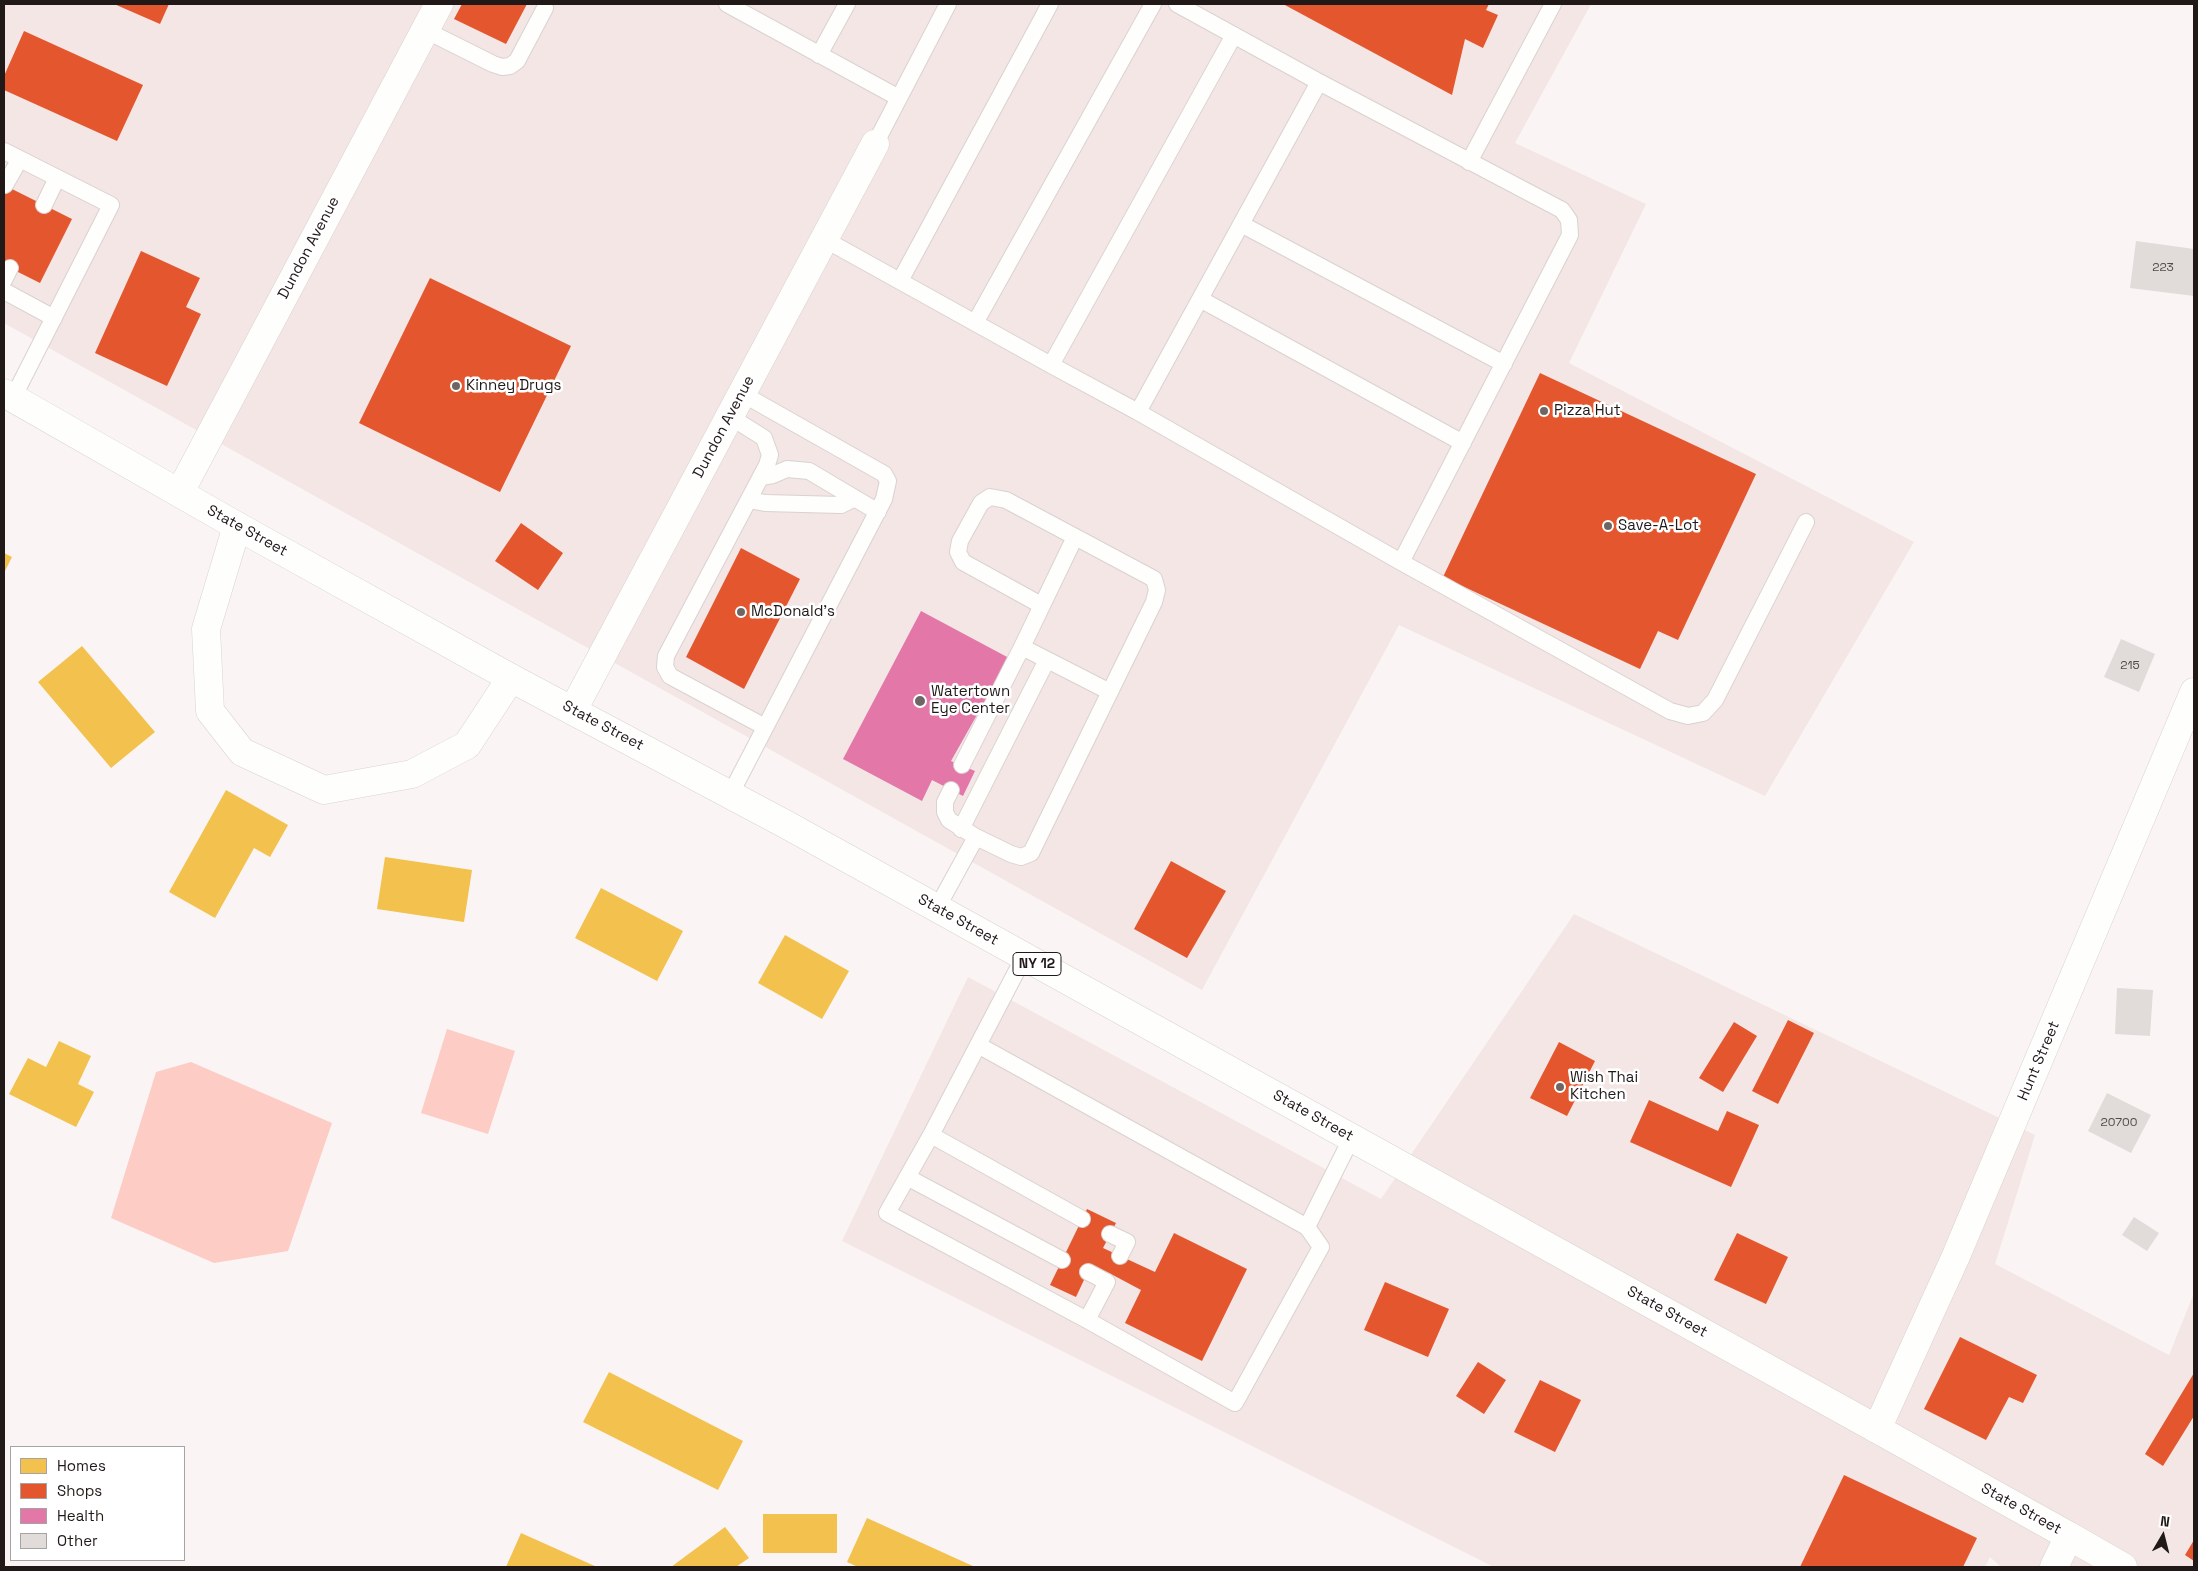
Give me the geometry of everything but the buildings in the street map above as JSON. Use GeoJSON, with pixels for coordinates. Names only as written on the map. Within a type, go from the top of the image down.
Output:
{"type":"FeatureCollection","features":[{"type":"Feature","properties":{"kind":"main road","name":"Dundon Avenue"},"geometry":{"type":"LineString","coordinates":[[180,492],[439,4]]}},
{"type":"Feature","properties":{"kind":"main road","name":"Dundon Avenue"},"geometry":{"type":"LineString","coordinates":[[573,710],[875,144]]}},
{"type":"Feature","properties":{"kind":"main road","name":"State Street"},"geometry":{"type":"LineString","coordinates":[[9,396],[237,526],[1352,1137],[2123,1567]]}},
{"type":"Feature","properties":{"kind":"main road"},"geometry":{"type":"LineString","coordinates":[[237,526],[206,629],[210,711],[242,752],[324,790],[412,774],[467,745],[512,678]]}},
{"type":"Feature","properties":{"kind":"main road","name":"Hunt Street"},"geometry":{"type":"LineString","coordinates":[[1878,1429],[1956,1256],[2194,692]]}},
{"type":"Feature","properties":{"kind":"main road","name":"State Street"},"geometry":{"type":"LineString","coordinates":[[2054,1567],[2069,1536]]}},
{"type":"Feature","properties":{"kind":"lane"},"geometry":{"type":"LineString","coordinates":[[727,4],[750,9],[819,55],[899,98]]}},
{"type":"Feature","properties":{"kind":"lane"},"geometry":{"type":"LineString","coordinates":[[819,55],[847,4]]}},
{"type":"Feature","properties":{"kind":"lane"},"geometry":{"type":"LineString","coordinates":[[875,144],[948,4]]}},
{"type":"Feature","properties":{"kind":"lane"},"geometry":{"type":"LineString","coordinates":[[900,281],[1050,4]]}},
{"type":"Feature","properties":{"kind":"lane"},"geometry":{"type":"LineString","coordinates":[[975,323],[1153,4]]}},
{"type":"Feature","properties":{"kind":"lane"},"geometry":{"type":"LineString","coordinates":[[1177,4],[1319,82],[1562,210],[1569,220],[1570,235],[1401,562]]}},
{"type":"Feature","properties":{"kind":"lane"},"geometry":{"type":"LineString","coordinates":[[1469,162],[1553,4]]}},
{"type":"Feature","properties":{"kind":"lane"},"geometry":{"type":"LineString","coordinates":[[425,30],[493,64],[502,67],[510,66],[517,62],[545,8]]}},
{"type":"Feature","properties":{"kind":"lane"},"geometry":{"type":"LineString","coordinates":[[1051,365],[1234,35]]}},
{"type":"Feature","properties":{"kind":"lane"},"geometry":{"type":"LineString","coordinates":[[1138,412],[1319,82]]}},
{"type":"Feature","properties":{"kind":"lane"},"geometry":{"type":"LineString","coordinates":[[4,151],[111,205],[54,318],[9,396]]}},
{"type":"Feature","properties":{"kind":"lane"},"geometry":{"type":"LineString","coordinates":[[5,186],[20,159]]}},
{"type":"Feature","properties":{"kind":"lane"},"geometry":{"type":"LineString","coordinates":[[44,205],[57,178]]}},
{"type":"Feature","properties":{"kind":"lane"},"geometry":{"type":"LineString","coordinates":[[1241,224],[1504,364]]}},
{"type":"Feature","properties":{"kind":"lane"},"geometry":{"type":"LineString","coordinates":[[824,239],[1138,412],[1401,562],[1670,711],[1688,716],[1702,713],[1716,700],[1806,522]]}},
{"type":"Feature","properties":{"kind":"lane"},"geometry":{"type":"LineString","coordinates":[[4,291],[54,318]]}},
{"type":"Feature","properties":{"kind":"lane"},"geometry":{"type":"LineString","coordinates":[[1200,299],[1463,443]]}},
{"type":"Feature","properties":{"kind":"lane"},"geometry":{"type":"LineString","coordinates":[[735,405],[764,438],[770,455],[761,477],[666,656],[665,667],[670,676],[766,727]]}},
{"type":"Feature","properties":{"kind":"lane"},"geometry":{"type":"LineString","coordinates":[[730,795],[878,512],[888,489],[888,481],[884,474],[735,405]]}},
{"type":"Feature","properties":{"kind":"lane"},"geometry":{"type":"LineString","coordinates":[[761,477],[773,475],[787,469],[809,471],[878,512]]}},
{"type":"Feature","properties":{"kind":"lane"},"geometry":{"type":"LineString","coordinates":[[951,790],[945,802],[945,812],[949,820],[961,829],[1011,854],[1021,857],[1031,853],[1154,602],[1157,590],[1154,579],[1006,500],[990,497],[980,504],[960,541],[958,552],[963,562],[1041,605]]}},
{"type":"Feature","properties":{"kind":"lane"},"geometry":{"type":"LineString","coordinates":[[749,500],[841,505],[855,498]]}},
{"type":"Feature","properties":{"kind":"lane"},"geometry":{"type":"LineString","coordinates":[[962,765],[1022,648],[1075,537]]}},
{"type":"Feature","properties":{"kind":"lane"},"geometry":{"type":"LineString","coordinates":[[1022,648],[1110,692]]}},
{"type":"Feature","properties":{"kind":"lane"},"geometry":{"type":"LineString","coordinates":[[961,829],[1047,660]]}},
{"type":"Feature","properties":{"kind":"lane"},"geometry":{"type":"LineString","coordinates":[[937,908],[976,837]]}},
{"type":"Feature","properties":{"kind":"lane"},"geometry":{"type":"LineString","coordinates":[[978,1045],[1307,1227],[1321,1247],[1235,1403],[1087,1320],[887,1213],[931,1135],[978,1045],[1024,957]]}},
{"type":"Feature","properties":{"kind":"lane"},"geometry":{"type":"LineString","coordinates":[[931,1135],[1082,1220]]}},
{"type":"Feature","properties":{"kind":"lane"},"geometry":{"type":"LineString","coordinates":[[1307,1227],[1352,1137]]}},
{"type":"Feature","properties":{"kind":"lane"},"geometry":{"type":"LineString","coordinates":[[907,1177],[1062,1260]]}},
{"type":"Feature","properties":{"kind":"lane"},"geometry":{"type":"LineString","coordinates":[[1110,1234],[1127,1242],[1120,1256]]}},
{"type":"Feature","properties":{"kind":"lane"},"geometry":{"type":"LineString","coordinates":[[1087,1320],[1109,1278],[1088,1272]]}},
{"type":"Feature","properties":{"kind":"shaded area"},"geometry":{"type":"Polygon","coordinates":[[[4,4],[1591,4],[1515,143],[1646,204],[1569,363],[1914,542],[1765,796],[1399,625],[1202,990],[4,323],[4,4]]]}},
{"type":"Feature","properties":{"kind":"shaded area"},"geometry":{"type":"Polygon","coordinates":[[[1574,914],[2035,1135],[1995,1264],[2169,1355],[2194,1293],[2194,1567],[2001,1567],[1990,1557],[1985,1567],[1494,1567],[842,1241],[968,977],[1381,1199],[1574,914]]]}},
{"type":"Feature","properties":{"kind":"shaded area"},"geometry":{"type":"Polygon","coordinates":[[[447,1029],[515,1051],[488,1134],[421,1113],[447,1029]]]}},
{"type":"Feature","properties":{"kind":"shaded area"},"geometry":{"type":"Polygon","coordinates":[[[191,1062],[332,1123],[288,1251],[214,1263],[111,1218],[156,1072],[191,1062]]]}},
{"type":"Feature","properties":{"kind":"place","name":"Kinney Drugs"},"geometry":{"type":"Point","coordinates":[456,386]}},
{"type":"Feature","properties":{"kind":"place","name":"Pizza Hut"},"geometry":{"type":"Point","coordinates":[1544,411]}},
{"type":"Feature","properties":{"kind":"place","name":"Save-A-Lot"},"geometry":{"type":"Point","coordinates":[1608,526]}},
{"type":"Feature","properties":{"kind":"place","name":"McDonald's"},"geometry":{"type":"Point","coordinates":[741,612]}},
{"type":"Feature","properties":{"kind":"place","name":"Watertown Eye Center"},"geometry":{"type":"Point","coordinates":[920,701]}},
{"type":"Feature","properties":{"kind":"place","name":"Wish Thai Kitchen"},"geometry":{"type":"Point","coordinates":[1560,1087]}}]}
